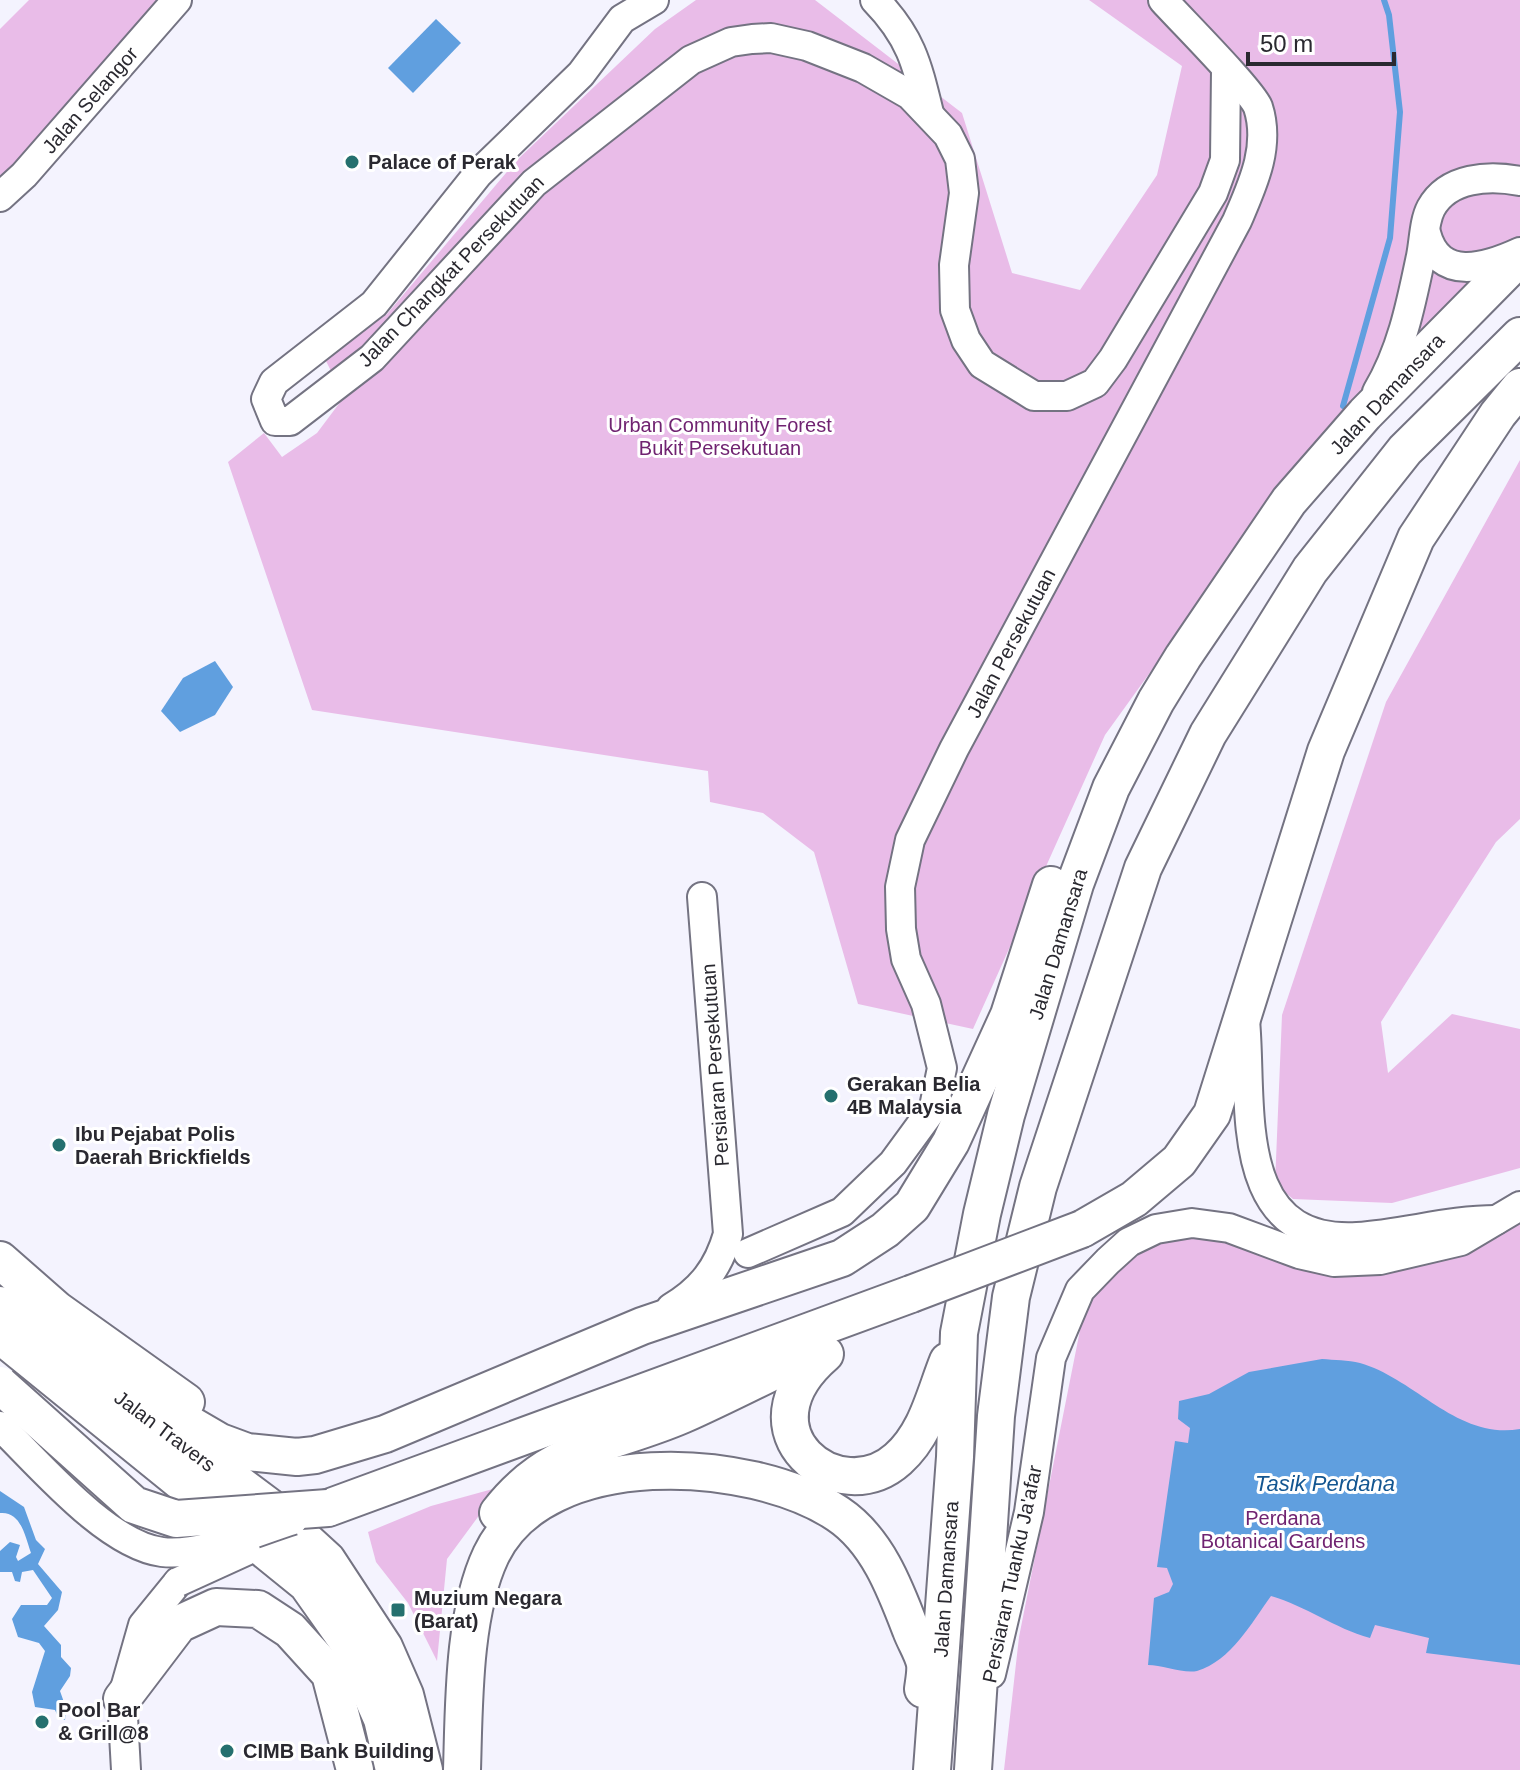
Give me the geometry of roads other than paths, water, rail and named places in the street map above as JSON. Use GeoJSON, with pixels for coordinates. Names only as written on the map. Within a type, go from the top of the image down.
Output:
{"type":"FeatureCollection","features":[{"type":"Feature","properties":{"kind":"main road","name":"Jalan Damansara"},"geometry":{"type":"LineString","coordinates":[[932,1770],[955,1457],[959,1333],[982,1214],[1006,1115],[1075,884],[1111,788],[1156,701],[1289,501],[1365,414],[1520,254]]}},
{"type":"Feature","properties":{"kind":"main road","name":"Jalan Damansara"},"geometry":{"type":"LineString","coordinates":[[974,1756],[996,1416],[1011,1297],[1038,1187],[1143,868],[1208,734],[1310,570],[1405,450],[1520,336]]}},
{"type":"Feature","properties":{"kind":"main road"},"geometry":{"type":"LineString","coordinates":[[0,1385],[134,1505],[158,1515],[176,1519],[328,1508],[1082,1229],[1134,1199],[1179,1161],[1212,1114],[1326,751],[1416,538],[1498,414],[1520,387]]}},
{"type":"Feature","properties":{"kind":"main road"},"geometry":{"type":"LineString","coordinates":[[0,1286],[136,1392],[220,1442],[247,1452],[297,1457],[334,1450],[385,1434],[642,1326],[822,1268],[885,1230],[912,1206],[951,1142],[1009,1015],[1054,874],[1113,756],[1156,701]]}},
{"type":"Feature","properties":{"kind":"main road"},"geometry":{"type":"LineString","coordinates":[[0,1260],[57,1310],[210,1419],[234,1430],[276,1441],[334,1450]]}},
{"type":"Feature","properties":{"kind":"main road"},"geometry":{"type":"LineString","coordinates":[[911,1294],[845,1337],[810,1367],[795,1387],[788,1411],[790,1430],[799,1449],[812,1462],[837,1473],[863,1476],[897,1460],[911,1444],[937,1395],[959,1333]]}},
{"type":"Feature","properties":{"kind":"main road","name":"Jalan Travers"},"geometry":{"type":"LineString","coordinates":[[0,1305],[268,1506],[317,1572]]}},
{"type":"Feature","properties":{"kind":"main road","name":"Jalan Travers"},"geometry":{"type":"LineString","coordinates":[[0,1335],[317,1572]]}},
{"type":"Feature","properties":{"kind":"main road"},"geometry":{"type":"LineString","coordinates":[[464,1663],[458,1648],[458,1608],[471,1548],[511,1496],[544,1466],[681,1415],[845,1337]]}},
{"type":"Feature","properties":{"kind":"main road"},"geometry":{"type":"LineString","coordinates":[[136,1392],[186,1447]]}},
{"type":"Feature","properties":{"kind":"main road"},"geometry":{"type":"LineString","coordinates":[[462,1770],[464,1663],[492,1554],[507,1531],[533,1505],[565,1489],[598,1479],[693,1472],[741,1476],[789,1489],[839,1515],[877,1554],[925,1664],[919,1770]]}},
{"type":"Feature","properties":{"kind":"main road"},"geometry":{"type":"LineString","coordinates":[[317,1572],[382,1719],[394,1770]]}},
{"type":"Feature","properties":{"kind":"main road"},"geometry":{"type":"LineString","coordinates":[[317,1572],[384,1647],[405,1695],[424,1770]]}},
{"type":"Feature","properties":{"kind":"main road"},"geometry":{"type":"LineString","coordinates":[[122,1699],[179,1624],[216,1607],[258,1609],[290,1630],[330,1674],[354,1764]]}},
{"type":"Feature","properties":{"kind":"street","name":"Jalan Selangor"},"geometry":{"type":"LineString","coordinates":[[0,197],[24,175],[177,0]]}},
{"type":"Feature","properties":{"kind":"street","name":"Jalan Changkat Persekutuan"},"geometry":{"type":"LineString","coordinates":[[654,0],[622,19],[581,74],[478,174],[374,304],[274,382],[266,399],[275,421],[290,421],[372,358],[534,183],[691,60],[731,42],[771,38],[807,46],[863,68],[910,95],[948,135],[960,159],[964,193],[953,288],[955,310],[966,340],[982,364],[1034,396],[1067,396],[1095,383],[1113,359],[1213,193],[1225,160],[1226,70]]}},
{"type":"Feature","properties":{"kind":"street","name":"Jalan Changkat Persekutuan"},"geometry":{"type":"LineString","coordinates":[[875,0],[899,25],[910,43],[929,113]]}},
{"type":"Feature","properties":{"kind":"street","name":"Jalan Persekutuan"},"geometry":{"type":"LineString","coordinates":[[738,1243],[842,1212],[893,1163],[934,1107],[942,1068],[926,1004],[906,959],[901,929],[900,887],[910,840],[961,735],[1237,221],[1256,175],[1262,142],[1257,105],[1163,0]]}},
{"type":"Feature","properties":{"kind":"street"},"geometry":{"type":"LineString","coordinates":[[1365,414],[1399,347],[1430,210],[1442,194],[1457,185],[1493,177],[1520,181]]}},
{"type":"Feature","properties":{"kind":"street"},"geometry":{"type":"LineString","coordinates":[[1426,233],[1434,253],[1446,264],[1457,267],[1491,265],[1520,254]]}},
{"type":"Feature","properties":{"kind":"street","name":"Persiaran Persekutuan"},"geometry":{"type":"LineString","coordinates":[[702,897],[738,1243]]}},
{"type":"Feature","properties":{"kind":"street","name":"Persiaran Tuanku Ja'afar"},"geometry":{"type":"LineString","coordinates":[[1245,1015],[1252,1134],[1258,1172],[1266,1195],[1275,1208],[1308,1229],[1353,1237],[1420,1231],[1457,1220],[1509,1213]]}},
{"type":"Feature","properties":{"kind":"street","name":"Persiaran Tuanku Ja'afar"},"geometry":{"type":"LineString","coordinates":[[974,1756],[1029,1512],[1051,1358],[1080,1290],[1108,1261],[1129,1242],[1156,1229],[1192,1223],[1229,1228],[1299,1254],[1334,1262],[1380,1260],[1461,1241],[1509,1213]]}},
{"type":"Feature","properties":{"kind":"street"},"geometry":{"type":"LineString","coordinates":[[642,1326],[694,1294],[738,1243],[764,1263],[786,1268],[860,1247]]}},
{"type":"Feature","properties":{"kind":"street"},"geometry":{"type":"LineString","coordinates":[[0,1426],[113,1534],[164,1553],[212,1546],[328,1508]]}},
{"type":"Feature","properties":{"kind":"street"},"geometry":{"type":"LineString","coordinates":[[126,1770],[122,1699],[143,1625],[178,1582],[302,1527],[328,1508]]}},
{"type":"Feature","properties":{"kind":"water"},"geometry":{"type":"Polygon","coordinates":[[[436,19],[461,43],[413,93],[388,68],[436,19]]]}},
{"type":"Feature","properties":{"kind":"water"},"geometry":{"type":"Polygon","coordinates":[[[215,661],[233,687],[215,715],[180,732],[161,711],[183,678],[215,661]]]}},
{"type":"Feature","properties":{"kind":"water","name":"Tasik Perdana"},"geometry":{"type":"Polygon","coordinates":[[[1322,1359],[1360,1363],[1380,1371],[1476,1426],[1497,1430],[1520,1429],[1520,1665],[1426,1653],[1429,1638],[1375,1625],[1370,1638],[1271,1596],[1240,1640],[1209,1666],[1192,1672],[1148,1665],[1154,1598],[1169,1592],[1173,1584],[1167,1568],[1157,1567],[1175,1441],[1188,1443],[1190,1428],[1178,1419],[1179,1401],[1209,1394],[1249,1372],[1322,1359]]]}},
{"type":"Feature","properties":{"kind":"water"},"geometry":{"type":"Polygon","coordinates":[[[0,1491],[24,1507],[36,1540],[45,1549],[38,1564],[62,1592],[58,1610],[44,1626],[61,1645],[61,1657],[71,1668],[70,1676],[60,1691],[66,1708],[65,1720],[59,1719],[55,1710],[35,1707],[32,1692],[45,1651],[39,1643],[18,1637],[12,1619],[21,1605],[47,1605],[52,1598],[33,1570],[22,1572],[20,1582],[15,1581],[12,1572],[0,1572],[0,1551],[10,1542],[20,1545],[16,1557],[18,1561],[31,1553],[17,1520],[7,1513],[0,1513],[0,1491]]]}},
{"type":"Feature","properties":{"kind":"waterway"},"geometry":{"type":"LineString","coordinates":[[1343,406],[1390,238],[1400,112],[1389,15],[1384,0]]}},
{"type":"Feature","properties":{"kind":"place","name":"Palace of Perak"},"geometry":{"type":"Point","coordinates":[352,162]}},
{"type":"Feature","properties":{"kind":"place","name":"Gerakan Belia 4B Malaysia"},"geometry":{"type":"Point","coordinates":[831,1096]}},
{"type":"Feature","properties":{"kind":"place","name":"Ibu Pejabat Polis Daerah Brickfields"},"geometry":{"type":"Point","coordinates":[59,1145]}},
{"type":"Feature","properties":{"kind":"place","name":"Muzium Negara (Barat)"},"geometry":{"type":"Point","coordinates":[398,1610]}},
{"type":"Feature","properties":{"kind":"place","name":"Pool Bar & Grill@8"},"geometry":{"type":"Point","coordinates":[42,1722]}},
{"type":"Feature","properties":{"kind":"place","name":"CIMB Bank Building"},"geometry":{"type":"Point","coordinates":[227,1751]}},
{"type":"Feature","properties":{"kind":"park label","name":"Urban Community Forest Bukit Persekutuan"},"geometry":{"type":"Point","coordinates":[720,436]}},
{"type":"Feature","properties":{"kind":"park label","name":"Perdana Botanical Gardens"},"geometry":{"type":"Point","coordinates":[1283,1530]}}]}
